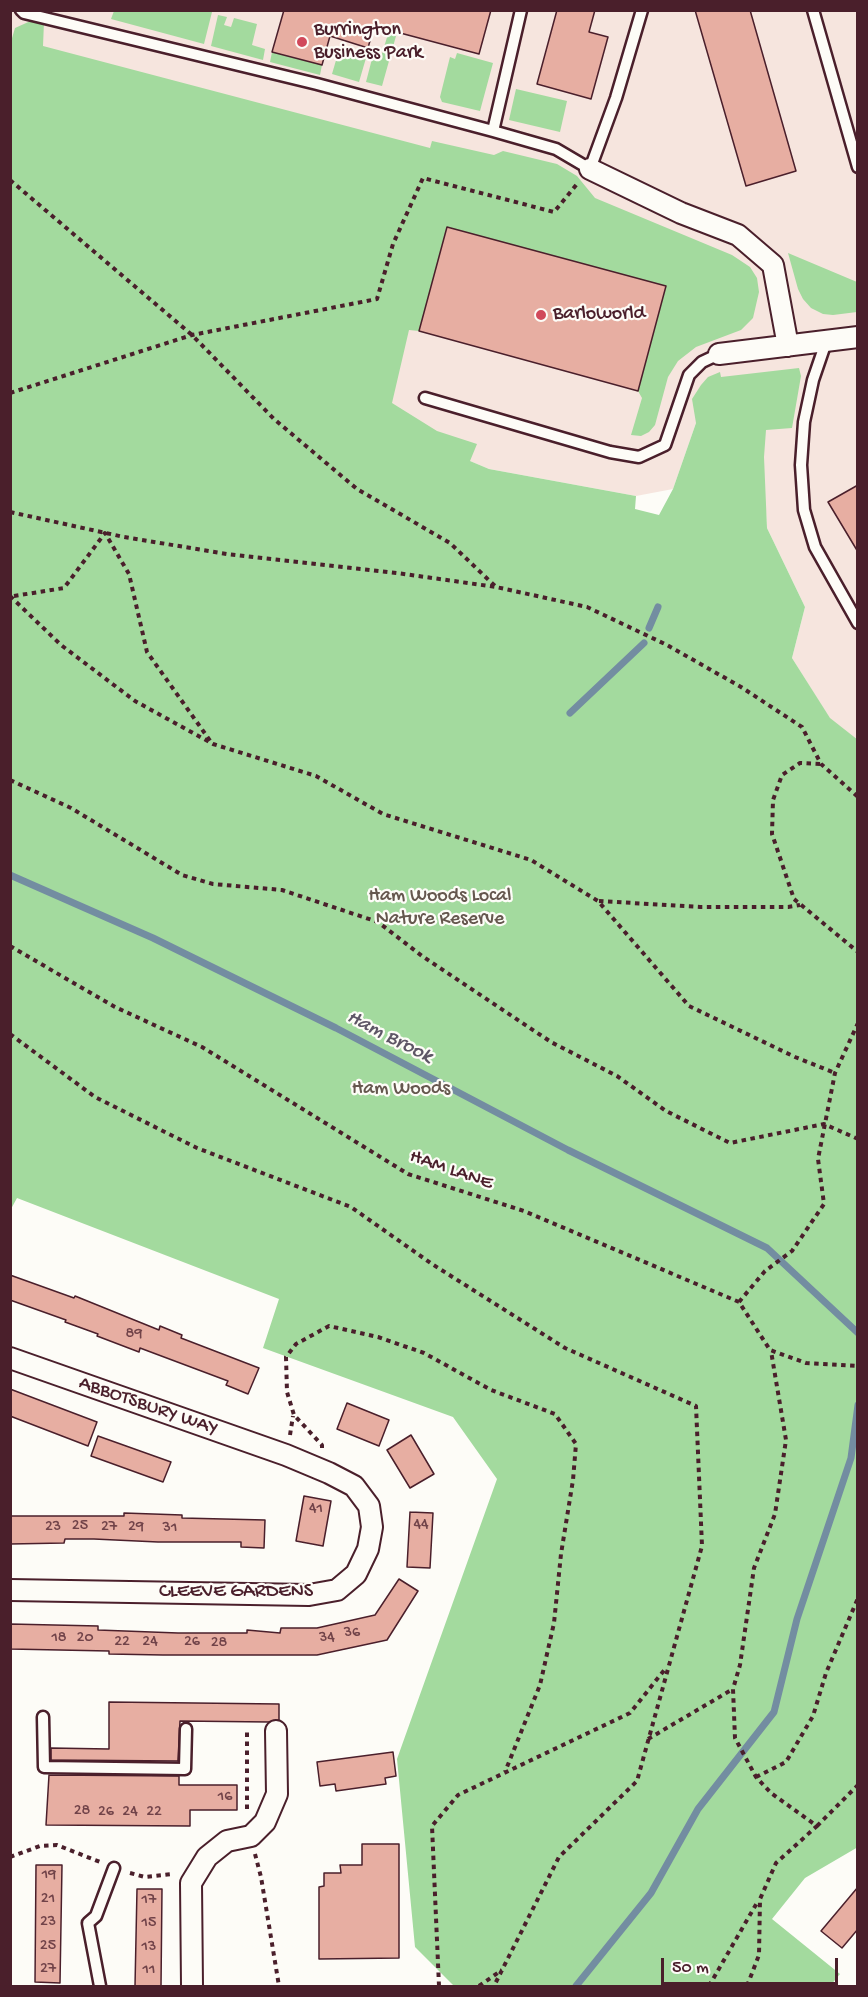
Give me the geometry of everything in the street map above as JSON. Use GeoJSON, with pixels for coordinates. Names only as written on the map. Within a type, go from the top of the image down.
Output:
{"type":"FeatureCollection","features":[{"type":"Feature","properties":{"kind":"street"},"geometry":{"type":"LineString","coordinates":[[590,169],[681,213],[738,235],[773,265],[788,346]]}},
{"type":"Feature","properties":{"kind":"street"},"geometry":{"type":"LineString","coordinates":[[719,354],[858,337]]}},
{"type":"Feature","properties":{"kind":"street","name":"ABBOTSBURY WAY"},"geometry":{"type":"LineString","coordinates":[[10,1358],[286,1455]]}},
{"type":"Feature","properties":{"kind":"street","name":"CLEEVE GARDENS"},"geometry":{"type":"LineString","coordinates":[[10,1590],[309,1595],[338,1590],[356,1574],[368,1549],[372,1527],[369,1506],[354,1486],[286,1455]]}},
{"type":"Feature","properties":{"kind":"street"},"geometry":{"type":"LineString","coordinates":[[192,1986],[191,1883],[207,1857],[227,1841],[251,1836],[265,1822],[277,1794],[276,1731]]}},
{"type":"Feature","properties":{"kind":"lane"},"geometry":{"type":"LineString","coordinates":[[21,10],[24,13],[316,84],[493,131],[556,149],[590,169],[616,98],[642,10]]}},
{"type":"Feature","properties":{"kind":"lane"},"geometry":{"type":"LineString","coordinates":[[493,131],[521,10]]}},
{"type":"Feature","properties":{"kind":"lane"},"geometry":{"type":"LineString","coordinates":[[813,10],[858,167]]}},
{"type":"Feature","properties":{"kind":"lane"},"geometry":{"type":"LineString","coordinates":[[826,342],[813,380],[804,422],[801,465],[804,510],[815,547],[858,622]]}},
{"type":"Feature","properties":{"kind":"lane"},"geometry":{"type":"LineString","coordinates":[[424,398],[610,452],[639,457],[665,445],[689,375],[702,362],[719,354]]}},
{"type":"Feature","properties":{"kind":"lane"},"geometry":{"type":"LineString","coordinates":[[43,1717],[44,1767],[185,1769],[186,1730]]}},
{"type":"Feature","properties":{"kind":"lane"},"geometry":{"type":"LineString","coordinates":[[100,1986],[88,1923],[96,1916],[114,1868]]}},
{"type":"Feature","properties":{"kind":"path"},"geometry":{"type":"LineString","coordinates":[[10,393],[192,335],[377,299],[393,244],[423,178],[554,212],[590,169]]}},
{"type":"Feature","properties":{"kind":"path"},"geometry":{"type":"LineString","coordinates":[[10,180],[192,335],[274,419],[357,489],[450,543],[496,587]]}},
{"type":"Feature","properties":{"kind":"path"},"geometry":{"type":"LineString","coordinates":[[10,512],[105,533],[227,554],[398,573],[496,587],[587,607],[668,645],[741,687],[802,727],[821,764],[858,797]]}},
{"type":"Feature","properties":{"kind":"path"},"geometry":{"type":"LineString","coordinates":[[12,596],[64,588],[105,533]]}},
{"type":"Feature","properties":{"kind":"path"},"geometry":{"type":"LineString","coordinates":[[105,533],[129,574],[147,652],[213,744]]}},
{"type":"Feature","properties":{"kind":"path"},"geometry":{"type":"LineString","coordinates":[[12,596],[61,645],[135,700],[213,744],[316,776],[383,814],[531,860],[598,901],[689,1006],[795,1057],[835,1073]]}},
{"type":"Feature","properties":{"kind":"path"},"geometry":{"type":"LineString","coordinates":[[821,764],[800,762],[782,775],[773,800],[772,834],[794,899],[858,951]]}},
{"type":"Feature","properties":{"kind":"path"},"geometry":{"type":"LineString","coordinates":[[10,780],[72,808],[182,875],[213,884],[282,890],[378,922],[422,956],[551,1042],[616,1076],[666,1111],[730,1143],[824,1124],[858,1139]]}},
{"type":"Feature","properties":{"kind":"path"},"geometry":{"type":"LineString","coordinates":[[598,901],[700,907],[800,905]]}},
{"type":"Feature","properties":{"kind":"path","name":"HAM LANE"},"geometry":{"type":"LineString","coordinates":[[10,946],[115,1007],[202,1047],[408,1174],[524,1210],[739,1302]]}},
{"type":"Feature","properties":{"kind":"path"},"geometry":{"type":"LineString","coordinates":[[818,1826],[771,1793],[756,1777],[735,1738],[733,1689],[740,1665],[754,1568],[775,1514],[786,1440],[770,1350],[739,1302],[765,1271],[792,1251],[824,1204],[818,1159],[824,1124],[835,1073],[858,1023]]}},
{"type":"Feature","properties":{"kind":"path"},"geometry":{"type":"LineString","coordinates":[[10,1034],[96,1097],[197,1148],[351,1207],[432,1264],[565,1347],[696,1406],[702,1546],[637,1781],[560,1857],[494,1986]]}},
{"type":"Feature","properties":{"kind":"path"},"geometry":{"type":"LineString","coordinates":[[321,1469],[322,1444],[294,1415],[287,1392],[286,1357],[296,1344],[329,1326],[378,1337],[423,1353],[491,1390],[555,1414],[576,1444],[554,1623],[540,1685],[505,1772]]}},
{"type":"Feature","properties":{"kind":"path"},"geometry":{"type":"LineString","coordinates":[[770,1350],[806,1363],[858,1366]]}},
{"type":"Feature","properties":{"kind":"path"},"geometry":{"type":"LineString","coordinates":[[756,1777],[786,1762],[813,1716],[826,1673],[858,1598]]}},
{"type":"Feature","properties":{"kind":"path"},"geometry":{"type":"LineString","coordinates":[[439,1986],[432,1826],[458,1796],[630,1713],[669,1665]]}},
{"type":"Feature","properties":{"kind":"path"},"geometry":{"type":"LineString","coordinates":[[648,1739],[733,1689]]}},
{"type":"Feature","properties":{"kind":"path"},"geometry":{"type":"LineString","coordinates":[[247,1730],[247,1826],[261,1877],[279,1986]]}},
{"type":"Feature","properties":{"kind":"path"},"geometry":{"type":"LineString","coordinates":[[709,1986],[760,1899],[776,1863],[818,1826],[858,1785]]}},
{"type":"Feature","properties":{"kind":"path"},"geometry":{"type":"LineString","coordinates":[[747,1986],[759,1955],[760,1899]]}},
{"type":"Feature","properties":{"kind":"path"},"geometry":{"type":"LineString","coordinates":[[479,1986],[502,1970]]}},
{"type":"Feature","properties":{"kind":"shaded area"},"geometry":{"type":"Polygon","coordinates":[[[10,11],[857,11],[857,740],[830,719],[792,658],[805,607],[767,528],[766,511],[696,423],[673,489],[636,496],[489,469],[422,441],[11,61],[10,11]]]}},
{"type":"Feature","properties":{"kind":"green space"},"geometry":{"type":"Polygon","coordinates":[[[114,11],[212,12],[204,44],[111,19],[114,11]]]}},
{"type":"Feature","properties":{"kind":"green space"},"geometry":{"type":"Polygon","coordinates":[[[218,15],[227,17],[224,25],[231,27],[234,18],[257,24],[252,45],[265,49],[263,60],[211,46],[218,15]]]}},
{"type":"Feature","properties":{"kind":"green space","name":"Ham Woods Local Nature Reserve"},"geometry":{"type":"Polygon","coordinates":[[[35,19],[44,22],[43,46],[430,148],[432,141],[494,155],[503,151],[557,164],[577,176],[595,198],[732,255],[750,267],[757,278],[759,292],[753,318],[741,330],[696,347],[678,361],[668,377],[655,425],[641,436],[631,435],[642,398],[638,391],[447,227],[419,331],[409,330],[392,403],[437,431],[477,444],[470,461],[489,469],[636,496],[635,509],[659,515],[673,489],[696,423],[692,399],[708,377],[720,372],[721,377],[799,368],[801,376],[792,428],[766,430],[764,457],[767,528],[805,607],[792,658],[830,718],[858,740],[858,1847],[805,1878],[772,1919],[840,1974],[830,1986],[454,1986],[415,1947],[397,1759],[497,1479],[453,1417],[263,1348],[279,1299],[17,1198],[11,1209],[10,45],[15,28],[35,19]]]}},
{"type":"Feature","properties":{"kind":"green space"},"geometry":{"type":"Polygon","coordinates":[[[388,34],[396,36],[382,86],[366,82],[373,55],[381,57],[388,34]]]}},
{"type":"Feature","properties":{"kind":"green space"},"geometry":{"type":"Polygon","coordinates":[[[339,50],[366,58],[359,82],[332,74],[339,50]]]}},
{"type":"Feature","properties":{"kind":"green space"},"geometry":{"type":"Polygon","coordinates":[[[272,52],[322,65],[320,75],[270,62],[272,52]]]}},
{"type":"Feature","properties":{"kind":"green space"},"geometry":{"type":"Polygon","coordinates":[[[457,53],[493,63],[480,111],[442,102],[440,97],[450,57],[455,59],[457,53]]]}},
{"type":"Feature","properties":{"kind":"green space"},"geometry":{"type":"Polygon","coordinates":[[[516,89],[567,101],[560,132],[509,120],[516,89]]]}},
{"type":"Feature","properties":{"kind":"green space"},"geometry":{"type":"Polygon","coordinates":[[[788,253],[857,282],[857,312],[833,315],[823,314],[811,308],[798,289],[788,253]]]}},
{"type":"Feature","properties":{"kind":"building","name":"Burrington Business Park"},"geometry":{"type":"Polygon","coordinates":[[[284,10],[491,10],[479,54],[374,26],[368,48],[330,36],[322,65],[272,52],[284,10]]]}},
{"type":"Feature","properties":{"kind":"building"},"geometry":{"type":"Polygon","coordinates":[[[557,10],[595,10],[589,32],[608,37],[591,99],[537,84],[557,10]]]}},
{"type":"Feature","properties":{"kind":"building"},"geometry":{"type":"Polygon","coordinates":[[[695,10],[750,10],[796,171],[746,186],[695,10]]]}},
{"type":"Feature","properties":{"kind":"building","name":"Barloworld"},"geometry":{"type":"Polygon","coordinates":[[[447,227],[666,286],[638,391],[419,331],[447,227]]]}},
{"type":"Feature","properties":{"kind":"building"},"geometry":{"type":"Polygon","coordinates":[[[858,485],[858,552],[828,502],[858,485]]]}},
{"type":"Feature","properties":{"kind":"building"},"geometry":{"type":"Polygon","coordinates":[[[10,1275],[74,1298],[75,1296],[159,1330],[160,1326],[182,1335],[181,1338],[259,1368],[248,1394],[226,1385],[228,1381],[140,1348],[139,1352],[65,1322],[66,1320],[10,1300],[10,1275]]]}},
{"type":"Feature","properties":{"kind":"building"},"geometry":{"type":"Polygon","coordinates":[[[10,1389],[97,1422],[88,1446],[10,1416],[10,1389]]]}},
{"type":"Feature","properties":{"kind":"building"},"geometry":{"type":"Polygon","coordinates":[[[347,1403],[389,1420],[379,1446],[337,1429],[347,1403]]]}},
{"type":"Feature","properties":{"kind":"building"},"geometry":{"type":"Polygon","coordinates":[[[411,1435],[434,1474],[410,1488],[387,1450],[411,1435]]]}},
{"type":"Feature","properties":{"kind":"building"},"geometry":{"type":"Polygon","coordinates":[[[98,1436],[171,1462],[163,1482],[91,1456],[98,1436]]]}},
{"type":"Feature","properties":{"kind":"building"},"geometry":{"type":"Polygon","coordinates":[[[304,1496],[331,1501],[323,1546],[296,1541],[304,1496]]]}},
{"type":"Feature","properties":{"kind":"building"},"geometry":{"type":"Polygon","coordinates":[[[410,1512],[433,1513],[430,1568],[407,1567],[410,1512]]]}},
{"type":"Feature","properties":{"kind":"building"},"geometry":{"type":"Polygon","coordinates":[[[124,1513],[182,1515],[182,1518],[265,1520],[264,1548],[241,1547],[241,1542],[94,1539],[65,1539],[64,1543],[10,1544],[10,1516],[124,1516],[124,1513]]]}},
{"type":"Feature","properties":{"kind":"building"},"geometry":{"type":"Polygon","coordinates":[[[399,1579],[418,1591],[387,1640],[317,1655],[109,1654],[109,1651],[10,1649],[10,1624],[98,1626],[98,1630],[178,1633],[247,1633],[247,1630],[280,1633],[281,1628],[317,1628],[375,1615],[399,1579]]]}},
{"type":"Feature","properties":{"kind":"building"},"geometry":{"type":"Polygon","coordinates":[[[109,1702],[279,1704],[279,1720],[269,1722],[180,1721],[178,1761],[51,1760],[51,1748],[109,1749],[109,1702]]]}},
{"type":"Feature","properties":{"kind":"building"},"geometry":{"type":"Polygon","coordinates":[[[393,1752],[396,1776],[385,1778],[386,1784],[336,1791],[335,1784],[320,1786],[317,1762],[393,1752]]]}},
{"type":"Feature","properties":{"kind":"building"},"geometry":{"type":"Polygon","coordinates":[[[49,1775],[179,1776],[179,1785],[237,1785],[237,1810],[190,1810],[190,1826],[46,1825],[49,1775]]]}},
{"type":"Feature","properties":{"kind":"building"},"geometry":{"type":"Polygon","coordinates":[[[362,1844],[399,1844],[399,1958],[319,1959],[319,1887],[324,1886],[324,1873],[341,1873],[340,1865],[362,1865],[362,1844]]]}},
{"type":"Feature","properties":{"kind":"building"},"geometry":{"type":"Polygon","coordinates":[[[36,1865],[62,1865],[60,1983],[35,1982],[36,1865]]]}},
{"type":"Feature","properties":{"kind":"building"},"geometry":{"type":"Polygon","coordinates":[[[858,1887],[858,1929],[842,1948],[821,1931],[858,1887]]]}},
{"type":"Feature","properties":{"kind":"building"},"geometry":{"type":"Polygon","coordinates":[[[137,1889],[162,1889],[161,1986],[135,1986],[137,1889]]]}},
{"type":"Feature","properties":{"kind":"waterway"},"geometry":{"type":"LineString","coordinates":[[649,628],[658,607]]}},
{"type":"Feature","properties":{"kind":"waterway"},"geometry":{"type":"LineString","coordinates":[[570,713],[644,643]]}},
{"type":"Feature","properties":{"kind":"waterway","name":"Ham Brook"},"geometry":{"type":"LineString","coordinates":[[10,875],[153,938],[336,1028],[568,1150],[767,1248],[858,1333]]}},
{"type":"Feature","properties":{"kind":"waterway"},"geometry":{"type":"LineString","coordinates":[[576,1986],[651,1893],[698,1809],[774,1712],[797,1619],[851,1458],[858,1405]]}},
{"type":"Feature","properties":{"kind":"place","name":"Burrington Business Park"},"geometry":{"type":"Point","coordinates":[302,42]}},
{"type":"Feature","properties":{"kind":"place","name":"Barloworld"},"geometry":{"type":"Point","coordinates":[541,315]}},
{"type":"Feature","properties":{"kind":"park label","name":"Ham Woods"},"geometry":{"type":"Point","coordinates":[401,1090]}}]}
